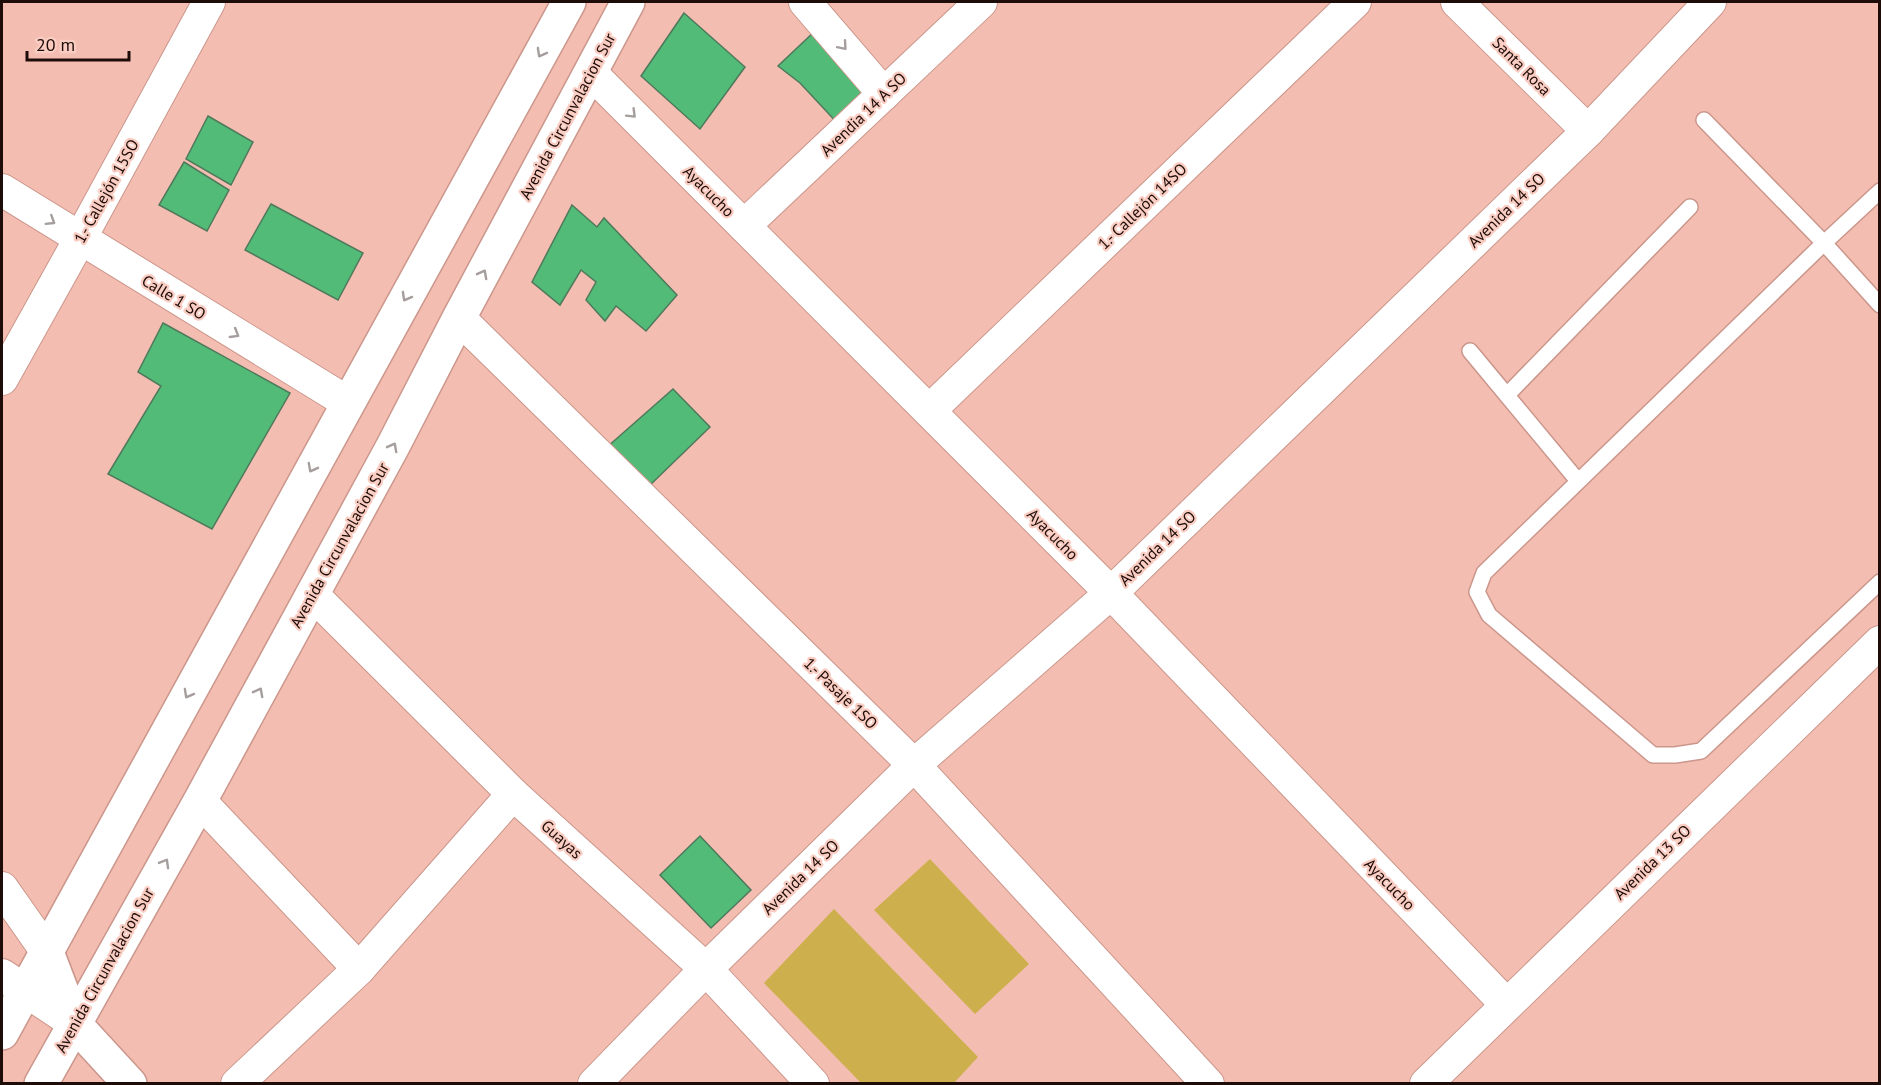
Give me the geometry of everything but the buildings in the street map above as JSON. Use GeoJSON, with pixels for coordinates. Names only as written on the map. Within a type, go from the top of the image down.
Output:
{"type":"FeatureCollection","features":[{"type":"Feature","properties":{"kind":"main road"},"geometry":{"type":"LineString","coordinates":[[2,1033],[13,982],[47,952],[568,2]]}},
{"type":"Feature","properties":{"kind":"main road","name":"Avenida Circunvalacion Sur"},"geometry":{"type":"LineString","coordinates":[[41,1083],[200,801],[393,446],[628,2]]}},
{"type":"Feature","properties":{"kind":"main road"},"geometry":{"type":"LineString","coordinates":[[47,952],[74,1023],[130,1083]]}},
{"type":"Feature","properties":{"kind":"street","name":"1.- Callejón 15SO"},"geometry":{"type":"LineString","coordinates":[[2,379],[209,2]]}},
{"type":"Feature","properties":{"kind":"street"},"geometry":{"type":"LineString","coordinates":[[805,2],[884,94]]}},
{"type":"Feature","properties":{"kind":"street","name":"Avendia 14 A SO"},"geometry":{"type":"LineString","coordinates":[[744,226],[981,2]]}},
{"type":"Feature","properties":{"kind":"street","name":"1.- Callejón 14SO"},"geometry":{"type":"LineString","coordinates":[[929,411],[1355,2]]}},
{"type":"Feature","properties":{"kind":"street","name":"Santa Rosa"},"geometry":{"type":"LineString","coordinates":[[1457,2],[1588,130]]}},
{"type":"Feature","properties":{"kind":"street","name":"Avenida 14 SO"},"geometry":{"type":"LineString","coordinates":[[594,1083],[706,969],[914,765],[1112,593],[1588,130],[1710,2]]}},
{"type":"Feature","properties":{"kind":"street","name":"Ayacucho"},"geometry":{"type":"LineString","coordinates":[[591,73],[1112,593],[1506,1004]]}},
{"type":"Feature","properties":{"kind":"street","name":"Calle 1 SO"},"geometry":{"type":"LineString","coordinates":[[2,190],[347,402]]}},
{"type":"Feature","properties":{"kind":"street","name":"1.- Pasaje 1SO"},"geometry":{"type":"LineString","coordinates":[[459,318],[914,765],[1208,1083]]}},
{"type":"Feature","properties":{"kind":"street","name":"Guayas"},"geometry":{"type":"LineString","coordinates":[[312,594],[513,794],[706,969],[813,1083]]}},
{"type":"Feature","properties":{"kind":"street","name":"Avenida 13 SO"},"geometry":{"type":"LineString","coordinates":[[1426,1083],[1880,642]]}},
{"type":"Feature","properties":{"kind":"street"},"geometry":{"type":"LineString","coordinates":[[237,1083],[359,969],[513,794]]}},
{"type":"Feature","properties":{"kind":"street"},"geometry":{"type":"LineString","coordinates":[[200,801],[359,969]]}},
{"type":"Feature","properties":{"kind":"street"},"geometry":{"type":"LineString","coordinates":[[2,888],[47,952]]}},
{"type":"Feature","properties":{"kind":"street"},"geometry":{"type":"LineString","coordinates":[[13,982],[74,1023]]}},
{"type":"Feature","properties":{"kind":"lane"},"geometry":{"type":"LineString","coordinates":[[1704,120],[1824,243],[1880,305]]}},
{"type":"Feature","properties":{"kind":"lane"},"geometry":{"type":"LineString","coordinates":[[1880,191],[1484,573],[1477,592],[1489,615],[1653,754],[1675,755],[1701,751],[1880,582]]}},
{"type":"Feature","properties":{"kind":"lane"},"geometry":{"type":"LineString","coordinates":[[1507,395],[1690,207]]}},
{"type":"Feature","properties":{"kind":"lane"},"geometry":{"type":"LineString","coordinates":[[1470,351],[1578,481]]}},
{"type":"Feature","properties":{"kind":"shaded area"},"geometry":{"type":"Polygon","coordinates":[[[930,859],[1029,964],[975,1014],[874,910],[930,859]]]}},
{"type":"Feature","properties":{"kind":"shaded area"},"geometry":{"type":"Polygon","coordinates":[[[834,909],[978,1057],[954,1083],[861,1083],[764,983],[834,909]]]}}]}
